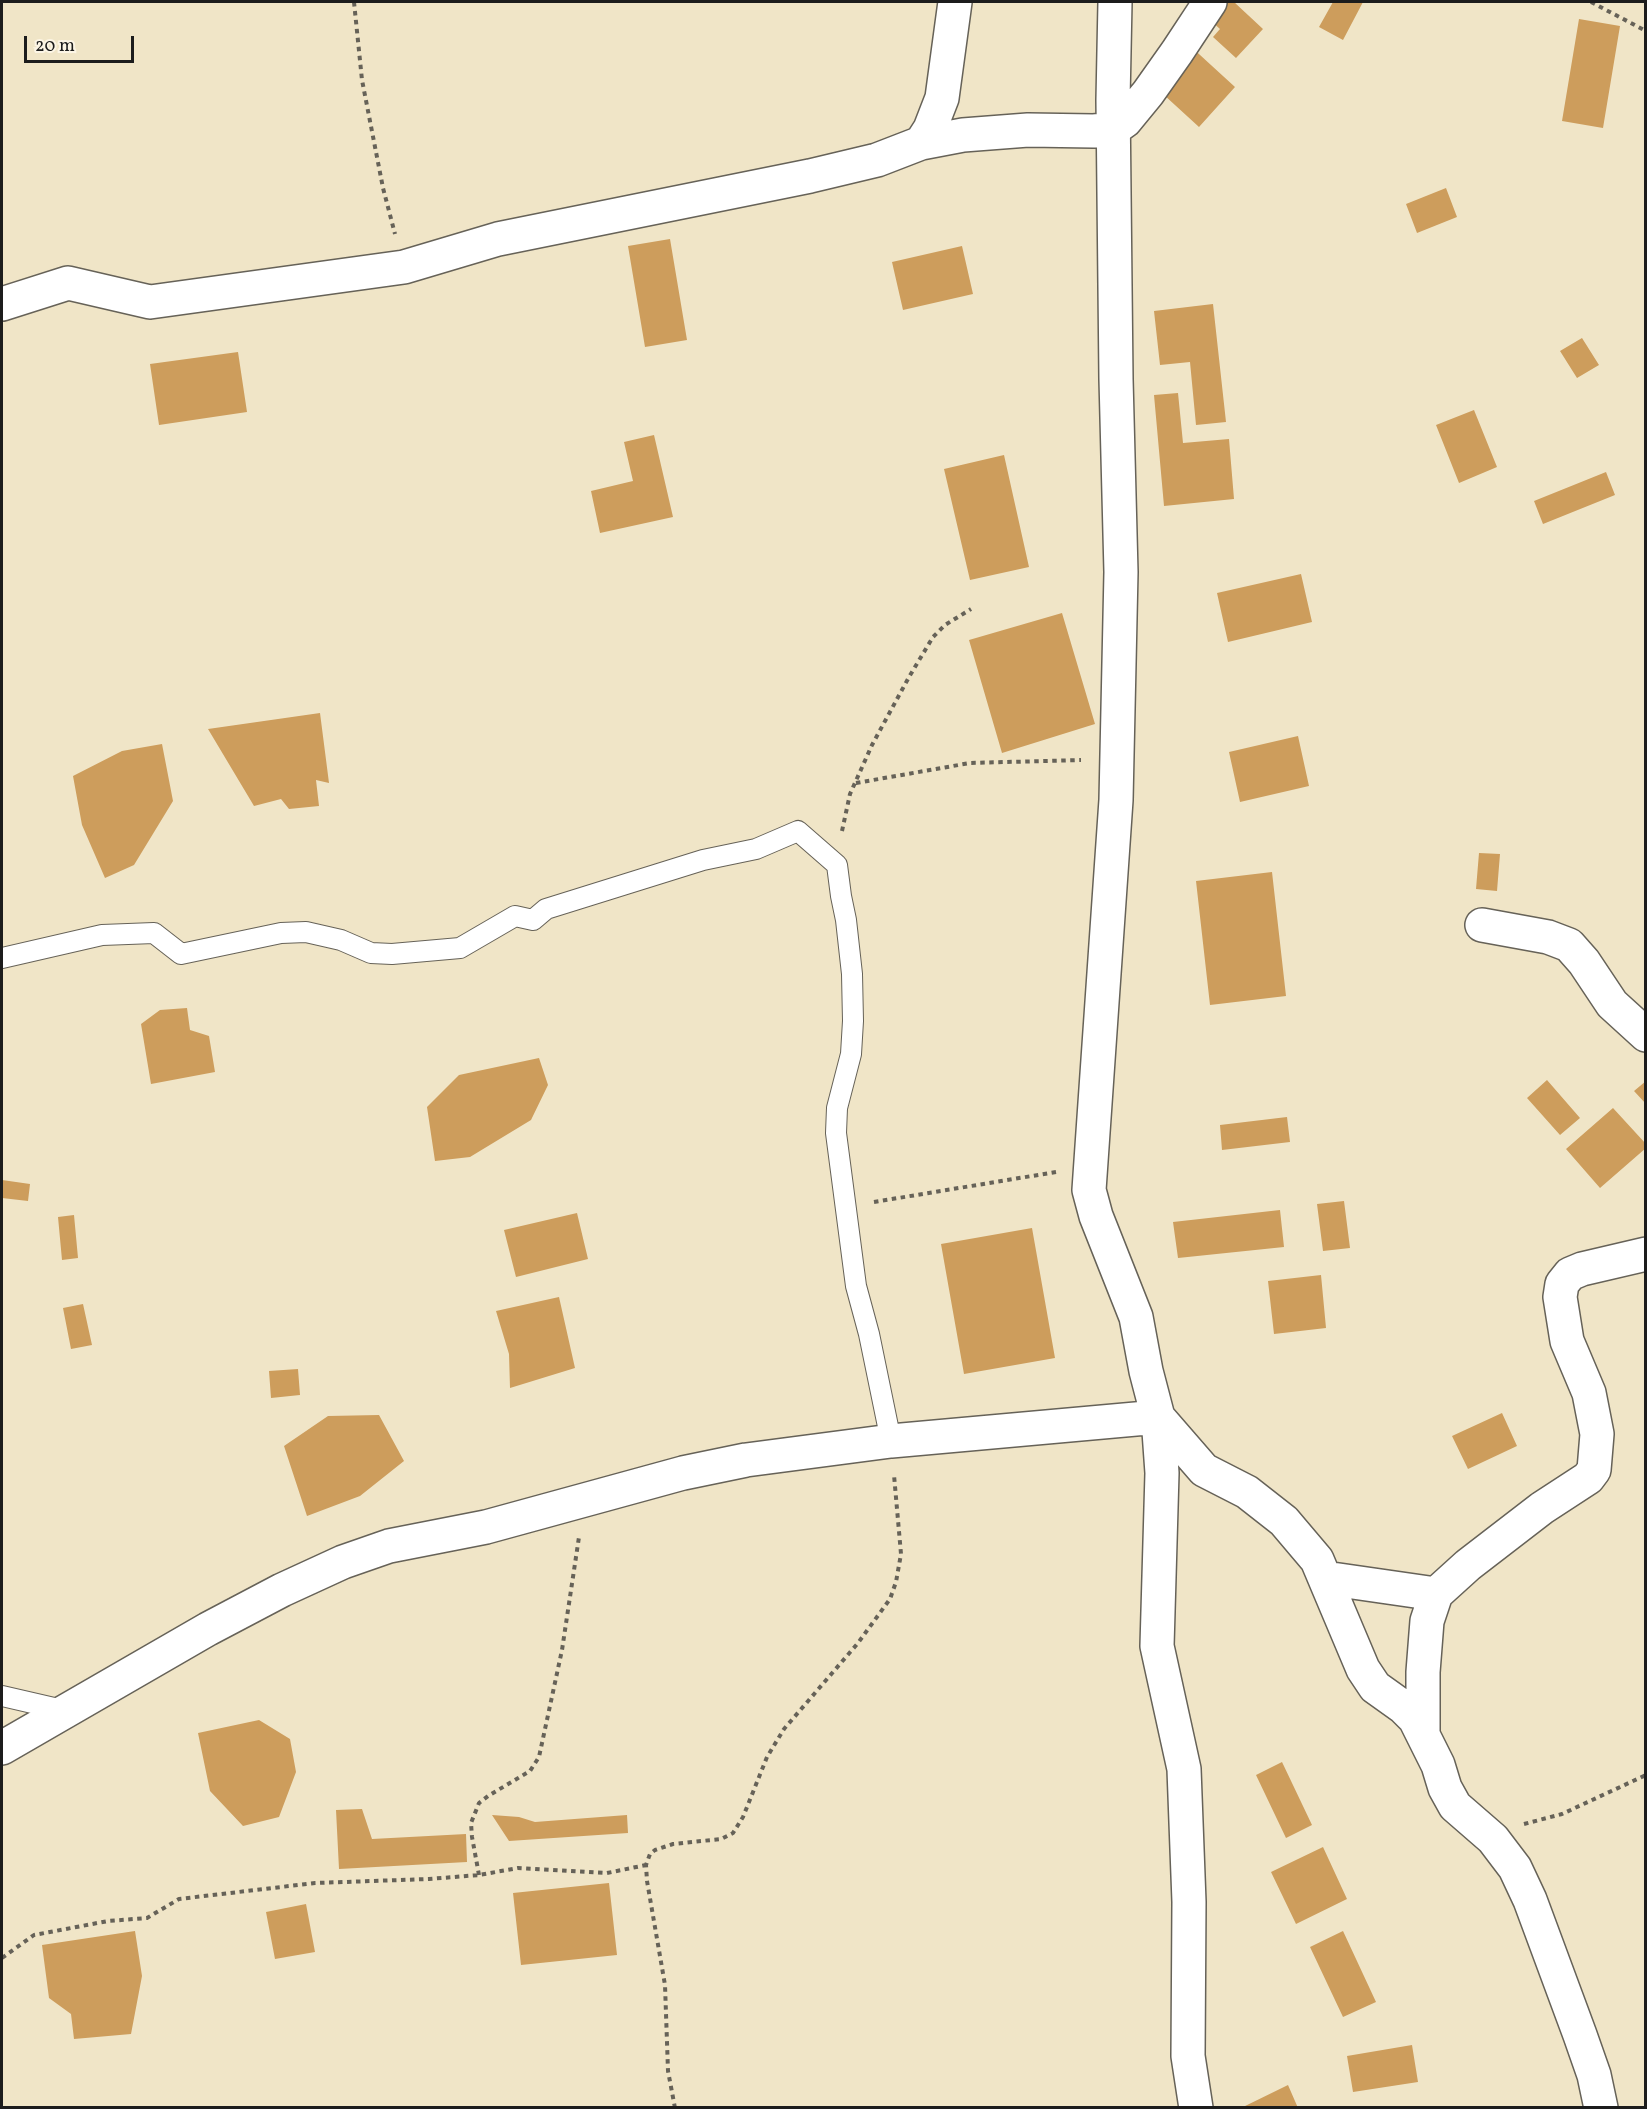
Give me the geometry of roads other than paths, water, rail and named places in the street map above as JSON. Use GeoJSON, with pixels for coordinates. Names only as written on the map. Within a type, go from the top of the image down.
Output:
{"type":"FeatureCollection","features":[{"type":"Feature","properties":{"kind":"street"},"geometry":{"type":"LineString","coordinates":[[921,143],[930,129],[942,98],[955,2]]}},
{"type":"Feature","properties":{"kind":"street"},"geometry":{"type":"LineString","coordinates":[[1115,2],[1116,379],[1121,572],[1115,811],[1089,1190],[1096,1216],[1136,1317],[1146,1371],[1158,1417],[1162,1473],[1156,1646],[1184,1769],[1189,1902],[1188,2056],[1196,2108]]}},
{"type":"Feature","properties":{"kind":"street"},"geometry":{"type":"LineString","coordinates":[[2,304],[68,283],[150,302],[404,267],[498,239],[810,176],[878,160],[921,143],[963,135],[1028,130],[1114,129],[1125,121],[1148,93],[1210,2]]}},
{"type":"Feature","properties":{"kind":"street"},"geometry":{"type":"LineString","coordinates":[[1482,925],[1548,937],[1569,945],[1584,962],[1612,1004],[1646,1035]]}},
{"type":"Feature","properties":{"kind":"street"},"geometry":{"type":"LineString","coordinates":[[1423,1733],[1426,1621],[1436,1594],[1468,1565],[1542,1508],[1588,1478],[1594,1470],[1597,1434],[1589,1393],[1567,1341],[1560,1297],[1562,1284],[1570,1274],[1582,1269],[1646,1254]]}},
{"type":"Feature","properties":{"kind":"street"},"geometry":{"type":"LineString","coordinates":[[2,1748],[208,1629],[282,1590],[343,1562],[389,1546],[486,1527],[683,1473],[746,1460],[891,1441],[1158,1417]]}},
{"type":"Feature","properties":{"kind":"street"},"geometry":{"type":"LineString","coordinates":[[1158,1417],[1204,1470],[1247,1492],[1284,1521],[1317,1560],[1364,1669],[1375,1687],[1403,1707],[1415,1719],[1455,1806],[1504,1851],[1515,1868],[1530,1900],[1594,2075],[1601,2108]]}},
{"type":"Feature","properties":{"kind":"street"},"geometry":{"type":"LineString","coordinates":[[1325,1578],[1436,1594]]}},
{"type":"Feature","properties":{"kind":"lane"},"geometry":{"type":"LineString","coordinates":[[2,958],[102,935],[154,933],[181,954],[281,933],[306,932],[341,940],[371,953],[392,954],[460,948],[515,916],[533,920],[546,909],[703,860],[756,849],[798,831],[837,865],[846,920],[852,974],[853,1021],[851,1054],[837,1108],[836,1133],[856,1286],[869,1334],[891,1441]]}},
{"type":"Feature","properties":{"kind":"lane"},"geometry":{"type":"LineString","coordinates":[[2,1696],[67,1711]]}}]}
